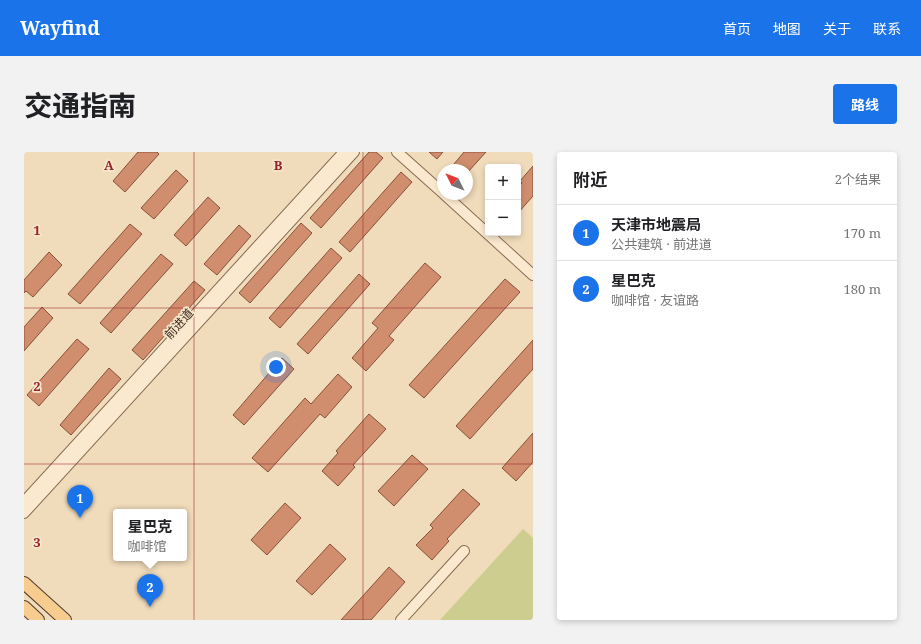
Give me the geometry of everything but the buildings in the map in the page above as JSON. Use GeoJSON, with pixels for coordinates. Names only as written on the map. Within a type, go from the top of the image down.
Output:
{"type":"FeatureCollection","features":[{"type":"Feature","properties":{"kind":"main road"},"geometry":{"type":"LineString","coordinates":[[24,583],[65,620]]}},
{"type":"Feature","properties":{"kind":"main road"},"geometry":{"type":"LineString","coordinates":[[24,607],[38,620]]}},
{"type":"Feature","properties":{"kind":"street","name":"前进道"},"geometry":{"type":"LineString","coordinates":[[24,502],[344,152]]}},
{"type":"Feature","properties":{"kind":"street","name":"前进道"},"geometry":{"type":"LineString","coordinates":[[24,513],[354,152]]}},
{"type":"Feature","properties":{"kind":"street"},"geometry":{"type":"LineString","coordinates":[[397,152],[437,189]]}},
{"type":"Feature","properties":{"kind":"street"},"geometry":{"type":"LineString","coordinates":[[406,152],[437,180]]}},
{"type":"Feature","properties":{"kind":"street"},"geometry":{"type":"LineString","coordinates":[[450,200],[533,275]]}},
{"type":"Feature","properties":{"kind":"street"},"geometry":{"type":"LineString","coordinates":[[460,200],[485,222]]}},
{"type":"Feature","properties":{"kind":"street"},"geometry":{"type":"LineString","coordinates":[[500,236],[533,266]]}},
{"type":"Feature","properties":{"kind":"street"},"geometry":{"type":"LineString","coordinates":[[401,620],[464,552]]}},
{"type":"Feature","properties":{"kind":"green space"},"geometry":{"type":"Polygon","coordinates":[[[523,529],[533,538],[533,620],[440,620],[523,529]]]}},
{"type":"Feature","properties":{"kind":"place","name":"天津市地震局"},"geometry":{"type":"Point","coordinates":[80,518]}},
{"type":"Feature","properties":{"kind":"place","name":"星巴克"},"geometry":{"type":"Point","coordinates":[150,607]}}]}
